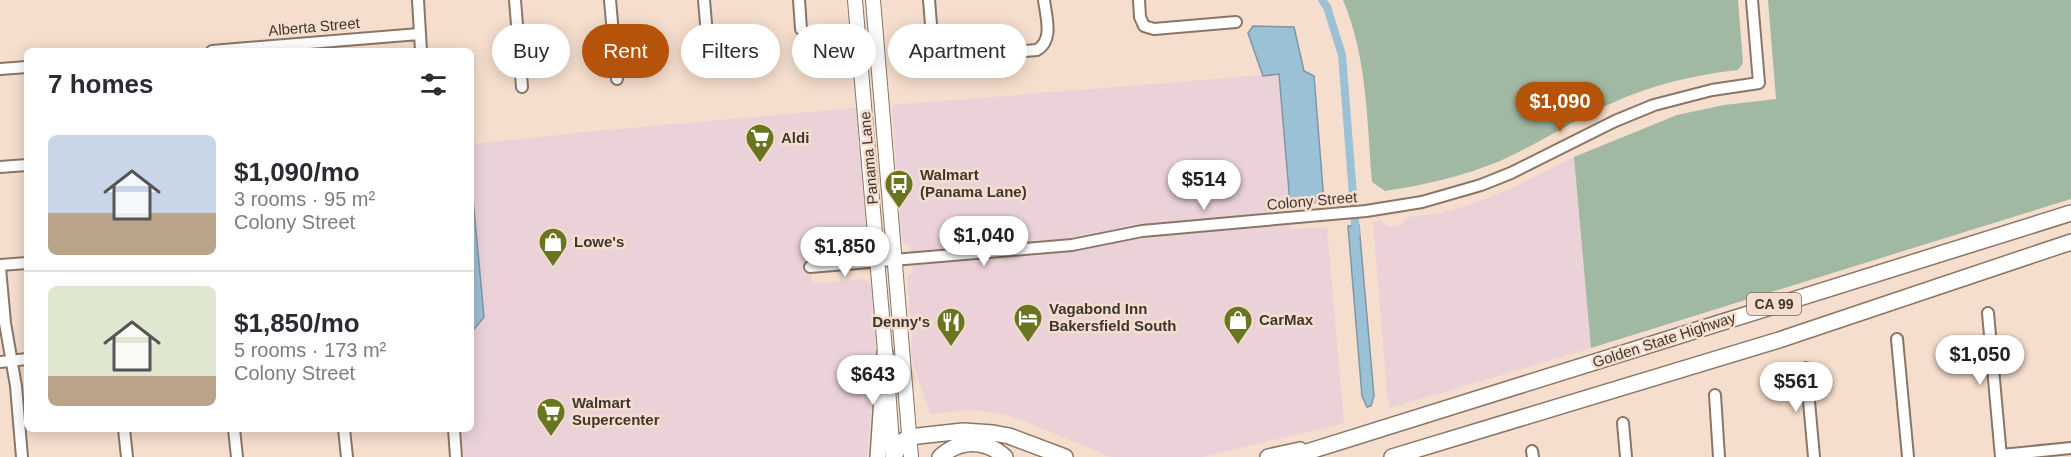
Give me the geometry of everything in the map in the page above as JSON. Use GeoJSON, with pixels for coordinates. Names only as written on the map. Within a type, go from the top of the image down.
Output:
{"type":"FeatureCollection","features":[{"type":"Feature","properties":{"kind":"highway","name":"Golden State Highway"},"geometry":{"type":"LineString","coordinates":[[1291,457],[2071,212]]}},
{"type":"Feature","properties":{"kind":"highway","name":"Golden State Highway"},"geometry":{"type":"LineString","coordinates":[[1392,457],[1779,339],[2071,242]]}},
{"type":"Feature","properties":{"kind":"highway"},"geometry":{"type":"LineString","coordinates":[[878,457],[885,353]]}},
{"type":"Feature","properties":{"kind":"highway"},"geometry":{"type":"LineString","coordinates":[[893,457],[901,442],[909,436],[963,431],[993,433],[1065,457]]}},
{"type":"Feature","properties":{"kind":"highway"},"geometry":{"type":"LineString","coordinates":[[1268,457],[1353,438]]}},
{"type":"Feature","properties":{"kind":"highway"},"geometry":{"type":"LineString","coordinates":[[940,457],[949,449],[957,446],[980,443],[990,446],[1005,457]]}},
{"type":"Feature","properties":{"kind":"main road","name":"Panama Lane"},"geometry":{"type":"LineString","coordinates":[[855,0],[893,457]]}},
{"type":"Feature","properties":{"kind":"main road","name":"Panama Lane"},"geometry":{"type":"LineString","coordinates":[[873,0],[910,457]]}},
{"type":"Feature","properties":{"kind":"main road"},"geometry":{"type":"LineString","coordinates":[[865,122],[875,128],[879,167],[888,188]]}},
{"type":"Feature","properties":{"kind":"street"},"geometry":{"type":"LineString","coordinates":[[418,0],[421,48]]}},
{"type":"Feature","properties":{"kind":"street"},"geometry":{"type":"LineString","coordinates":[[514,0],[522,87]]}},
{"type":"Feature","properties":{"kind":"street"},"geometry":{"type":"LineString","coordinates":[[610,0],[617,79]]}},
{"type":"Feature","properties":{"kind":"street"},"geometry":{"type":"LineString","coordinates":[[704,0],[706,24]]}},
{"type":"Feature","properties":{"kind":"street"},"geometry":{"type":"LineString","coordinates":[[799,0],[801,24]]}},
{"type":"Feature","properties":{"kind":"street"},"geometry":{"type":"LineString","coordinates":[[929,0],[933,49],[938,56],[944,58],[1038,50],[1045,46],[1048,39],[1044,0]]}},
{"type":"Feature","properties":{"kind":"street"},"geometry":{"type":"LineString","coordinates":[[1139,0],[1140,17],[1144,26],[1154,29],[1236,22]]}},
{"type":"Feature","properties":{"kind":"street","name":"Colony Street"},"geometry":{"type":"LineString","coordinates":[[810,267],[1071,245],[1142,231],[1366,211],[1422,202],[1481,185],[1511,173],[1615,121],[1654,105],[1712,90],[1759,83],[1752,0]]}},
{"type":"Feature","properties":{"kind":"street","name":"Alberta Street"},"geometry":{"type":"LineString","coordinates":[[249,48],[419,34]]}},
{"type":"Feature","properties":{"kind":"street"},"geometry":{"type":"LineString","coordinates":[[0,69],[24,67]]}},
{"type":"Feature","properties":{"kind":"street"},"geometry":{"type":"LineString","coordinates":[[0,167],[24,165]]}},
{"type":"Feature","properties":{"kind":"street"},"geometry":{"type":"LineString","coordinates":[[22,457],[16,386],[6,361],[0,267],[24,263]]}},
{"type":"Feature","properties":{"kind":"street"},"geometry":{"type":"LineString","coordinates":[[1988,313],[2001,456],[2071,448]]}},
{"type":"Feature","properties":{"kind":"street"},"geometry":{"type":"LineString","coordinates":[[1898,339],[1908,457]]}},
{"type":"Feature","properties":{"kind":"street"},"geometry":{"type":"LineString","coordinates":[[6,361],[24,359]]}},
{"type":"Feature","properties":{"kind":"street"},"geometry":{"type":"LineString","coordinates":[[1806,368],[1814,457]]}},
{"type":"Feature","properties":{"kind":"street"},"geometry":{"type":"LineString","coordinates":[[1714,395],[1719,457]]}},
{"type":"Feature","properties":{"kind":"street"},"geometry":{"type":"LineString","coordinates":[[1623,423],[1626,457]]}},
{"type":"Feature","properties":{"kind":"street"},"geometry":{"type":"LineString","coordinates":[[124,432],[127,457]]}},
{"type":"Feature","properties":{"kind":"street"},"geometry":{"type":"LineString","coordinates":[[234,432],[237,457]]}},
{"type":"Feature","properties":{"kind":"street"},"geometry":{"type":"LineString","coordinates":[[344,432],[346,457]]}},
{"type":"Feature","properties":{"kind":"street"},"geometry":{"type":"LineString","coordinates":[[454,432],[456,457]]}},
{"type":"Feature","properties":{"kind":"shaded area"},"geometry":{"type":"Polygon","coordinates":[[[1279,74],[1291,229],[1327,227],[1344,423],[1203,457],[1111,457],[1022,420],[998,413],[969,410],[930,414],[911,357],[912,332],[907,279],[913,272],[910,246],[906,245],[901,237],[892,105],[1279,74]]]}},
{"type":"Feature","properties":{"kind":"shaded area"},"geometry":{"type":"Polygon","coordinates":[[[856,108],[867,256],[862,259],[810,264],[812,284],[864,279],[871,284],[876,350],[867,457],[464,457],[461,432],[474,432],[474,329],[484,317],[474,209],[474,144],[856,108]]]}},
{"type":"Feature","properties":{"kind":"shaded area"},"geometry":{"type":"Polygon","coordinates":[[[1574,157],[1591,348],[1390,408],[1373,222],[1381,221],[1389,227],[1402,225],[1409,217],[1441,213],[1478,202],[1574,157]]]}},
{"type":"Feature","properties":{"kind":"green space"},"geometry":{"type":"Polygon","coordinates":[[[1343,0],[1738,0],[1743,63],[1738,70],[1672,82],[1625,97],[1500,161],[1444,179],[1385,191],[1372,182],[1365,89],[1357,43],[1343,0]]]}},
{"type":"Feature","properties":{"kind":"green space"},"geometry":{"type":"Polygon","coordinates":[[[1768,0],[2071,0],[2071,199],[1591,348],[1574,157],[1677,115],[1724,105],[1776,99],[1768,0]]]}},
{"type":"Feature","properties":{"kind":"water"},"geometry":{"type":"Polygon","coordinates":[[[1253,26],[1294,27],[1304,71],[1314,76],[1324,202],[1290,204],[1279,74],[1263,76],[1248,33],[1253,26]]]}},
{"type":"Feature","properties":{"kind":"water"},"geometry":{"type":"Polygon","coordinates":[[[474,209],[484,317],[474,329],[474,209]]]}},
{"type":"Feature","properties":{"kind":"water"},"geometry":{"type":"Polygon","coordinates":[[[1359,225],[1374,396],[1371,406],[1367,407],[1362,396],[1348,226],[1359,225]]]}},
{"type":"Feature","properties":{"kind":"waterway"},"geometry":{"type":"LineString","coordinates":[[1322,0],[1327,7],[1342,55],[1356,234]]}},
{"type":"Feature","properties":{"kind":"place","name":"Aldi"},"geometry":{"type":"Point","coordinates":[760,164]}},
{"type":"Feature","properties":{"kind":"place","name":"Walmart (Panama Lane)"},"geometry":{"type":"Point","coordinates":[899,210]}},
{"type":"Feature","properties":{"kind":"place","name":"Lowe's"},"geometry":{"type":"Point","coordinates":[553,268]}},
{"type":"Feature","properties":{"kind":"place","name":"Vagabond Inn Bakersfield South"},"geometry":{"type":"Point","coordinates":[1028,344]}},
{"type":"Feature","properties":{"kind":"place","name":"CarMax"},"geometry":{"type":"Point","coordinates":[1238,346]}},
{"type":"Feature","properties":{"kind":"place","name":"Denny's"},"geometry":{"type":"Point","coordinates":[951,348]}},
{"type":"Feature","properties":{"kind":"place","name":"Walmart Supercenter"},"geometry":{"type":"Point","coordinates":[551,438]}}]}
